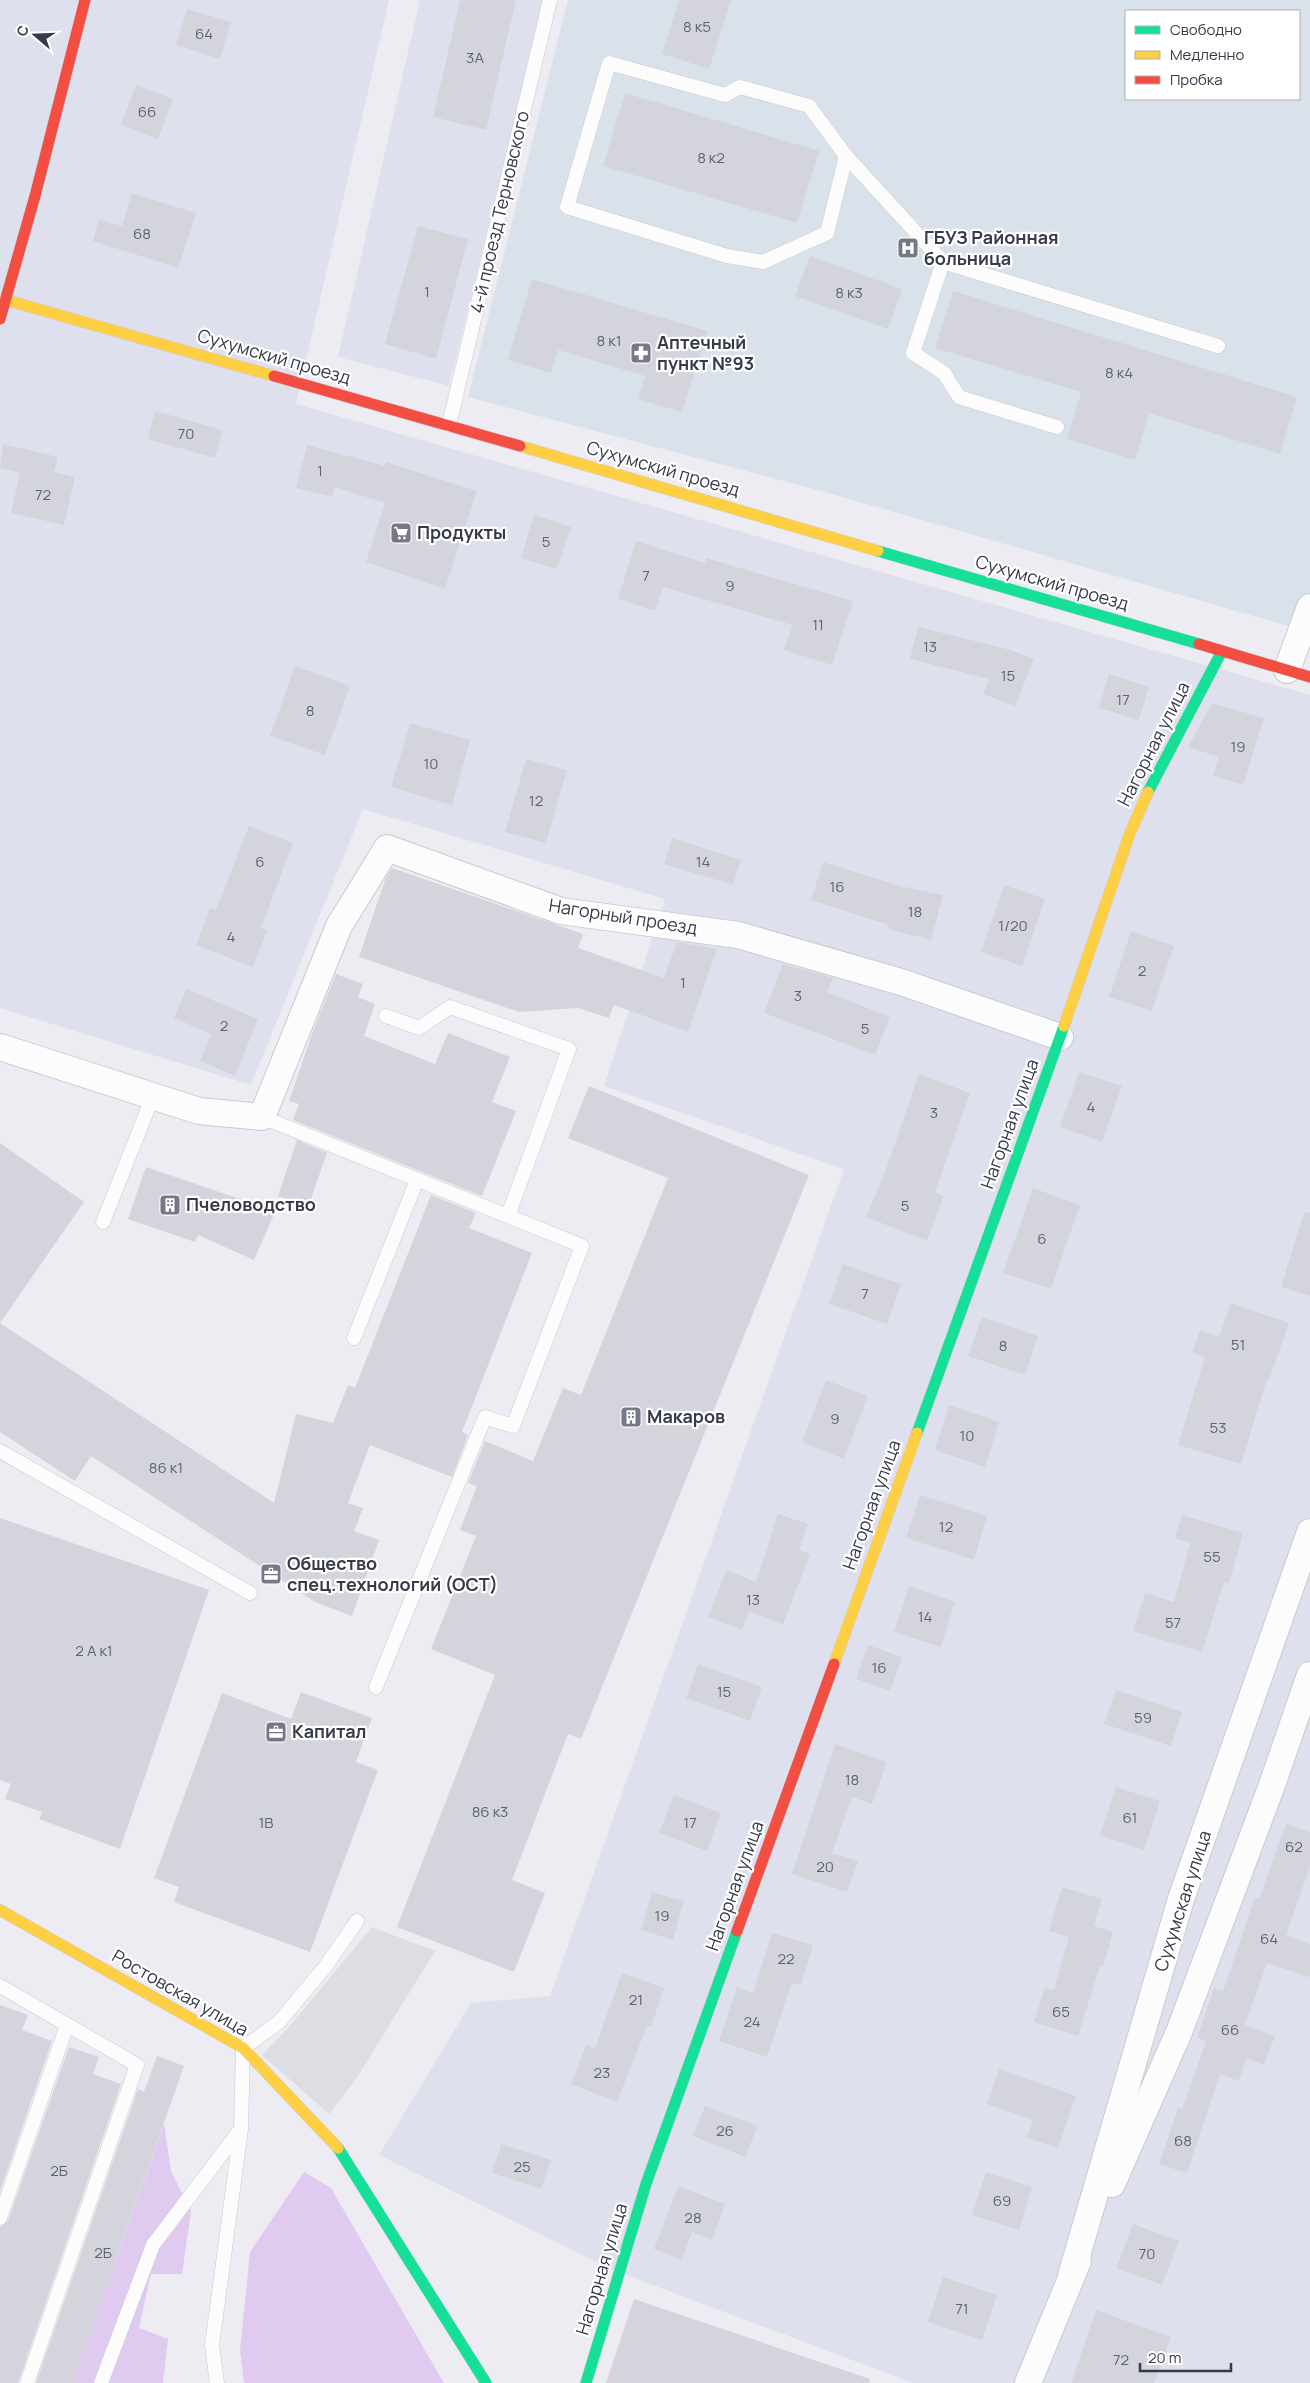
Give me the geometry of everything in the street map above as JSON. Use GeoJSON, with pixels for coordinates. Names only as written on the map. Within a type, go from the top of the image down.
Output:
{"type":"FeatureCollection","features":[{"type":"Feature","properties":{"kind":"street"},"geometry":{"type":"LineString","coordinates":[[0,319],[35,196],[85,0]]}},
{"type":"Feature","properties":{"kind":"street","name":"Сухумский проезд"},"geometry":{"type":"LineString","coordinates":[[6,300],[449,425],[1299,674]]}},
{"type":"Feature","properties":{"kind":"street"},"geometry":{"type":"LineString","coordinates":[[1299,674],[1310,607]]}},
{"type":"Feature","properties":{"kind":"street","name":"Нагорная улица"},"geometry":{"type":"LineString","coordinates":[[586,2383],[646,2184],[1060,1037],[1130,833],[1157,772],[1222,651]]}},
{"type":"Feature","properties":{"kind":"street","name":"Нагорный проезд"},"geometry":{"type":"LineString","coordinates":[[262,1117],[339,926],[387,848],[561,911],[738,935],[902,982],[1060,1037]]}},
{"type":"Feature","properties":{"kind":"street"},"geometry":{"type":"LineString","coordinates":[[0,1047],[199,1111],[262,1117]]}},
{"type":"Feature","properties":{"kind":"street","name":"Сухумская улица"},"geometry":{"type":"LineString","coordinates":[[1071,2276],[1181,1899],[1310,1532]]}},
{"type":"Feature","properties":{"kind":"street","name":"Сухумская улица"},"geometry":{"type":"LineString","coordinates":[[1028,2383],[1071,2276],[1179,2032],[1272,1785],[1310,1675]]}},
{"type":"Feature","properties":{"kind":"street","name":"Ростовская улица"},"geometry":{"type":"LineString","coordinates":[[0,1910],[243,2048],[343,2153],[486,2383]]}},
{"type":"Feature","properties":{"kind":"lane","name":"4-й проезд Терновского"},"geometry":{"type":"LineString","coordinates":[[449,425],[550,0]]}},
{"type":"Feature","properties":{"kind":"lane"},"geometry":{"type":"LineString","coordinates":[[846,156],[827,233],[763,262],[727,256],[567,207],[609,63],[725,95],[740,87],[809,106],[846,156],[943,262],[1218,346]]}},
{"type":"Feature","properties":{"kind":"lane"},"geometry":{"type":"LineString","coordinates":[[943,262],[913,353],[944,373],[959,397],[1057,427]]}},
{"type":"Feature","properties":{"kind":"lane"},"geometry":{"type":"LineString","coordinates":[[386,1016],[419,1028],[450,1007],[569,1049],[508,1216]]}},
{"type":"Feature","properties":{"kind":"lane"},"geometry":{"type":"LineString","coordinates":[[104,1222],[153,1096]]}},
{"type":"Feature","properties":{"kind":"lane"},"geometry":{"type":"LineString","coordinates":[[262,1117],[582,1246],[513,1426],[485,1417],[376,1687]]}},
{"type":"Feature","properties":{"kind":"lane"},"geometry":{"type":"LineString","coordinates":[[354,1338],[418,1180]]}},
{"type":"Feature","properties":{"kind":"lane"},"geometry":{"type":"LineString","coordinates":[[0,1451],[250,1593]]}},
{"type":"Feature","properties":{"kind":"lane"},"geometry":{"type":"LineString","coordinates":[[217,2383],[212,2345],[241,2128],[243,2048],[280,2022],[324,1967],[357,1921]]}},
{"type":"Feature","properties":{"kind":"lane"},"geometry":{"type":"LineString","coordinates":[[0,1986],[137,2065],[27,2383]]}},
{"type":"Feature","properties":{"kind":"lane"},"geometry":{"type":"LineString","coordinates":[[0,2218],[67,2025]]}},
{"type":"Feature","properties":{"kind":"lane"},"geometry":{"type":"LineString","coordinates":[[101,2383],[153,2245],[241,2128]]}},
{"type":"Feature","properties":{"kind":"shaded area"},"geometry":{"type":"Polygon","coordinates":[[[0,0],[389,0],[296,404],[1310,695],[1310,2383],[913,2383],[613,2270],[379,2155],[471,2003],[550,1996],[844,1169],[604,1086],[665,899],[363,809],[251,1085],[0,1008],[0,0]]]}},
{"type":"Feature","properties":{"kind":"shaded area"},"geometry":{"type":"Polygon","coordinates":[[[420,0],[544,0],[449,386],[338,357],[420,0]]]}},
{"type":"Feature","properties":{"kind":"shaded area","name":"ГБУЗ Районная больница"},"geometry":{"type":"Polygon","coordinates":[[[568,0],[1310,0],[1310,615],[1302,630],[825,492],[468,397],[568,0]]]}},
{"type":"Feature","properties":{"kind":"shaded area"},"geometry":{"type":"Polygon","coordinates":[[[372,1927],[435,1951],[356,2079],[329,2114],[262,2055],[289,2027],[372,1927]]]}},
{"type":"Feature","properties":{"kind":"shaded area"},"geometry":{"type":"Polygon","coordinates":[[[164,2124],[171,2171],[191,2211],[182,2274],[151,2274],[139,2328],[168,2339],[163,2383],[72,2383],[164,2124]]]}},
{"type":"Feature","properties":{"kind":"shaded area"},"geometry":{"type":"Polygon","coordinates":[[[304,2172],[331,2188],[444,2383],[244,2383],[240,2350],[250,2252],[304,2172]]]}},
{"type":"Feature","properties":{"kind":"building"},"geometry":{"type":"Polygon","coordinates":[[[460,0],[516,0],[486,130],[433,117],[460,0]]]}},
{"type":"Feature","properties":{"kind":"building"},"geometry":{"type":"Polygon","coordinates":[[[679,0],[731,0],[709,69],[662,54],[679,0]]]}},
{"type":"Feature","properties":{"kind":"building"},"geometry":{"type":"Polygon","coordinates":[[[187,9],[231,22],[220,59],[176,45],[187,9]]]}},
{"type":"Feature","properties":{"kind":"building"},"geometry":{"type":"Polygon","coordinates":[[[136,85],[173,99],[158,139],[121,125],[136,85]]]}},
{"type":"Feature","properties":{"kind":"building"},"geometry":{"type":"Polygon","coordinates":[[[625,93],[819,151],[797,223],[603,166],[625,93]]]}},
{"type":"Feature","properties":{"kind":"building"},"geometry":{"type":"Polygon","coordinates":[[[132,193],[196,213],[178,268],[93,241],[99,219],[122,226],[132,193]]]}},
{"type":"Feature","properties":{"kind":"building"},"geometry":{"type":"Polygon","coordinates":[[[418,226],[468,239],[436,359],[385,344],[418,226]]]}},
{"type":"Feature","properties":{"kind":"building"},"geometry":{"type":"Polygon","coordinates":[[[810,256],[902,289],[888,329],[795,296],[810,256]]]}},
{"type":"Feature","properties":{"kind":"building"},"geometry":{"type":"Polygon","coordinates":[[[532,279],[707,331],[682,412],[638,399],[645,376],[558,350],[551,373],[508,360],[532,279]]]}},
{"type":"Feature","properties":{"kind":"building"},"geometry":{"type":"Polygon","coordinates":[[[953,291],[1297,397],[1280,454],[1149,413],[1135,460],[1067,439],[1081,392],[935,348],[953,291]]]}},
{"type":"Feature","properties":{"kind":"building"},"geometry":{"type":"Polygon","coordinates":[[[155,411],[223,430],[215,458],[148,439],[155,411]]]}},
{"type":"Feature","properties":{"kind":"building"},"geometry":{"type":"Polygon","coordinates":[[[3,444],[58,457],[54,472],[75,477],[64,525],[11,513],[20,473],[0,468],[3,444]]]}},
{"type":"Feature","properties":{"kind":"building"},"geometry":{"type":"Polygon","coordinates":[[[307,445],[385,466],[386,462],[477,491],[445,589],[366,562],[385,503],[335,487],[332,497],[296,488],[307,445]]]}},
{"type":"Feature","properties":{"kind":"building"},"geometry":{"type":"Polygon","coordinates":[[[534,515],[571,527],[557,569],[521,558],[534,515]]]}},
{"type":"Feature","properties":{"kind":"building"},"geometry":{"type":"Polygon","coordinates":[[[636,541],[705,563],[706,558],[853,601],[832,665],[784,650],[792,625],[663,587],[655,611],[618,599],[636,541]]]}},
{"type":"Feature","properties":{"kind":"building"},"geometry":{"type":"Polygon","coordinates":[[[918,627],[1011,650],[1034,659],[1015,706],[983,694],[989,679],[910,659],[918,627]]]}},
{"type":"Feature","properties":{"kind":"building"},"geometry":{"type":"Polygon","coordinates":[[[295,666],[350,686],[325,755],[270,736],[295,666]]]}},
{"type":"Feature","properties":{"kind":"building"},"geometry":{"type":"Polygon","coordinates":[[[1109,674],[1149,687],[1139,720],[1099,708],[1109,674]]]}},
{"type":"Feature","properties":{"kind":"building"},"geometry":{"type":"Polygon","coordinates":[[[1212,703],[1264,718],[1243,785],[1213,776],[1219,757],[1188,747],[1212,703]]]}},
{"type":"Feature","properties":{"kind":"building"},"geometry":{"type":"Polygon","coordinates":[[[410,723],[470,740],[452,805],[391,787],[410,723]]]}},
{"type":"Feature","properties":{"kind":"building"},"geometry":{"type":"Polygon","coordinates":[[[526,759],[567,770],[546,843],[505,832],[526,759]]]}},
{"type":"Feature","properties":{"kind":"building"},"geometry":{"type":"Polygon","coordinates":[[[249,826],[293,843],[261,928],[267,930],[253,967],[196,945],[210,908],[216,910],[249,826]]]}},
{"type":"Feature","properties":{"kind":"building"},"geometry":{"type":"Polygon","coordinates":[[[672,838],[741,860],[733,885],[664,864],[672,838]]]}},
{"type":"Feature","properties":{"kind":"building"},"geometry":{"type":"Polygon","coordinates":[[[823,862],[900,886],[943,895],[931,940],[888,929],[889,925],[811,900],[823,862]]]}},
{"type":"Feature","properties":{"kind":"building"},"geometry":{"type":"Polygon","coordinates":[[[392,868],[583,934],[578,948],[664,978],[677,942],[717,949],[688,1032],[614,1005],[609,1018],[578,1008],[519,1012],[359,957],[385,880],[392,868]]]}},
{"type":"Feature","properties":{"kind":"building"},"geometry":{"type":"Polygon","coordinates":[[[1004,885],[1045,899],[1022,966],[981,952],[1004,885]]]}},
{"type":"Feature","properties":{"kind":"building"},"geometry":{"type":"Polygon","coordinates":[[[1131,931],[1174,946],[1152,1011],[1109,997],[1131,931]]]}},
{"type":"Feature","properties":{"kind":"building"},"geometry":{"type":"Polygon","coordinates":[[[783,964],[833,978],[827,992],[890,1017],[875,1055],[764,1013],[783,964]]]}},
{"type":"Feature","properties":{"kind":"building"},"geometry":{"type":"Polygon","coordinates":[[[336,974],[363,984],[358,997],[375,1004],[364,1036],[435,1064],[448,1033],[510,1057],[492,1102],[516,1111],[482,1196],[293,1120],[299,1104],[289,1101],[313,1031],[336,974]]]}},
{"type":"Feature","properties":{"kind":"building"},"geometry":{"type":"Polygon","coordinates":[[[186,989],[258,1019],[235,1076],[200,1061],[211,1034],[174,1018],[186,989]]]}},
{"type":"Feature","properties":{"kind":"building"},"geometry":{"type":"Polygon","coordinates":[[[1079,1072],[1122,1086],[1102,1142],[1060,1127],[1079,1072]]]}},
{"type":"Feature","properties":{"kind":"building"},"geometry":{"type":"Polygon","coordinates":[[[919,1074],[970,1093],[935,1192],[944,1196],[927,1241],[866,1217],[885,1172],[919,1074]]]}},
{"type":"Feature","properties":{"kind":"building","name":"Макаров"},"geometry":{"type":"Polygon","coordinates":[[[589,1086],[809,1175],[581,1739],[568,1734],[512,1880],[545,1893],[514,1972],[397,1927],[495,1675],[431,1649],[476,1536],[460,1530],[477,1486],[468,1483],[485,1441],[533,1461],[563,1388],[581,1395],[668,1178],[568,1138],[589,1086]]]}},
{"type":"Feature","properties":{"kind":"building"},"geometry":{"type":"Polygon","coordinates":[[[297,1140],[327,1153],[308,1207],[278,1196],[297,1140]]]}},
{"type":"Feature","properties":{"kind":"building"},"geometry":{"type":"Polygon","coordinates":[[[0,1143],[84,1202],[0,1323],[0,1143]]]}},
{"type":"Feature","properties":{"kind":"building"},"geometry":{"type":"Polygon","coordinates":[[[146,1167],[240,1199],[274,1214],[254,1260],[198,1235],[195,1242],[128,1219],[146,1167]]]}},
{"type":"Feature","properties":{"kind":"building"},"geometry":{"type":"Polygon","coordinates":[[[1033,1188],[1080,1205],[1051,1289],[1003,1273],[1033,1188]]]}},
{"type":"Feature","properties":{"kind":"building"},"geometry":{"type":"Polygon","coordinates":[[[431,1195],[476,1213],[469,1228],[532,1253],[462,1432],[468,1435],[452,1477],[370,1445],[348,1503],[363,1508],[354,1531],[379,1540],[352,1616],[315,1602],[91,1456],[75,1481],[0,1432],[0,1323],[274,1503],[296,1414],[333,1423],[348,1385],[355,1388],[431,1195]]]}},
{"type":"Feature","properties":{"kind":"building"},"geometry":{"type":"Polygon","coordinates":[[[1304,1212],[1310,1213],[1310,1296],[1281,1287],[1304,1212]]]}},
{"type":"Feature","properties":{"kind":"building"},"geometry":{"type":"Polygon","coordinates":[[[843,1264],[901,1284],[887,1324],[829,1304],[843,1264]]]}},
{"type":"Feature","properties":{"kind":"building"},"geometry":{"type":"Polygon","coordinates":[[[1231,1303],[1289,1323],[1269,1380],[1267,1379],[1241,1464],[1178,1445],[1205,1357],[1192,1353],[1200,1330],[1219,1337],[1231,1303]]]}},
{"type":"Feature","properties":{"kind":"building"},"geometry":{"type":"Polygon","coordinates":[[[982,1317],[1038,1336],[1025,1375],[968,1356],[982,1317]]]}},
{"type":"Feature","properties":{"kind":"building"},"geometry":{"type":"Polygon","coordinates":[[[826,1380],[868,1396],[844,1459],[802,1442],[826,1380]]]}},
{"type":"Feature","properties":{"kind":"building"},"geometry":{"type":"Polygon","coordinates":[[[949,1405],[999,1422],[985,1467],[935,1450],[949,1405]]]}},
{"type":"Feature","properties":{"kind":"building"},"geometry":{"type":"Polygon","coordinates":[[[920,1495],[987,1516],[974,1560],[906,1538],[920,1495]]]}},
{"type":"Feature","properties":{"kind":"building"},"geometry":{"type":"Polygon","coordinates":[[[778,1514],[808,1524],[799,1550],[810,1554],[783,1625],[749,1611],[742,1630],[708,1617],[726,1570],[756,1582],[778,1514]]]}},
{"type":"Feature","properties":{"kind":"building"},"geometry":{"type":"Polygon","coordinates":[[[1182,1515],[1243,1533],[1229,1584],[1224,1582],[1202,1652],[1133,1631],[1145,1593],[1174,1602],[1190,1543],[1175,1538],[1182,1515]]]}},
{"type":"Feature","properties":{"kind":"building"},"geometry":{"type":"Polygon","coordinates":[[[0,1518],[209,1590],[120,1849],[39,1819],[42,1812],[5,1799],[11,1784],[0,1780],[0,1518]]]}},
{"type":"Feature","properties":{"kind":"building"},"geometry":{"type":"Polygon","coordinates":[[[909,1586],[955,1602],[941,1647],[894,1632],[909,1586]]]}},
{"type":"Feature","properties":{"kind":"building"},"geometry":{"type":"Polygon","coordinates":[[[868,1645],[902,1657],[890,1691],[856,1679],[868,1645]]]}},
{"type":"Feature","properties":{"kind":"building"},"geometry":{"type":"Polygon","coordinates":[[[698,1664],[762,1687],[750,1721],[686,1698],[698,1664]]]}},
{"type":"Feature","properties":{"kind":"building"},"geometry":{"type":"Polygon","coordinates":[[[1116,1690],[1182,1712],[1171,1746],[1104,1724],[1116,1690]]]}},
{"type":"Feature","properties":{"kind":"building"},"geometry":{"type":"Polygon","coordinates":[[[301,1692],[372,1718],[356,1762],[378,1770],[310,1952],[174,1902],[179,1887],[154,1878],[222,1693],[291,1719],[301,1692]]]}},
{"type":"Feature","properties":{"kind":"building"},"geometry":{"type":"Polygon","coordinates":[[[835,1744],[887,1762],[872,1804],[852,1797],[832,1853],[858,1861],[847,1892],[792,1874],[835,1744]]]}},
{"type":"Feature","properties":{"kind":"building"},"geometry":{"type":"Polygon","coordinates":[[[1116,1787],[1160,1801],[1144,1850],[1100,1835],[1116,1787]]]}},
{"type":"Feature","properties":{"kind":"building"},"geometry":{"type":"Polygon","coordinates":[[[674,1795],[721,1813],[707,1851],[659,1833],[674,1795]]]}},
{"type":"Feature","properties":{"kind":"building"},"geometry":{"type":"Polygon","coordinates":[[[1286,1824],[1310,1832],[1310,1867],[1286,1935],[1310,1944],[1310,1977],[1267,1963],[1245,2025],[1275,2036],[1264,2065],[1246,2058],[1239,2081],[1220,2074],[1187,2173],[1159,2164],[1178,2108],[1182,2109],[1206,2041],[1197,2038],[1214,1988],[1223,1991],[1255,1897],[1259,1899],[1286,1824]]]}},
{"type":"Feature","properties":{"kind":"building"},"geometry":{"type":"Polygon","coordinates":[[[1062,1887],[1102,1899],[1094,1926],[1113,1932],[1103,1967],[1100,1966],[1078,2036],[1034,2022],[1045,1988],[1054,1990],[1069,1937],[1049,1931],[1062,1887]]]}},
{"type":"Feature","properties":{"kind":"building"},"geometry":{"type":"Polygon","coordinates":[[[652,1892],[684,1901],[673,1940],[641,1930],[652,1892]]]}},
{"type":"Feature","properties":{"kind":"building"},"geometry":{"type":"Polygon","coordinates":[[[772,1933],[813,1945],[801,1985],[792,1983],[767,2057],[719,2041],[737,1987],[753,1993],[772,1933]]]}},
{"type":"Feature","properties":{"kind":"building"},"geometry":{"type":"Polygon","coordinates":[[[622,1973],[664,1988],[651,2027],[647,2026],[617,2102],[571,2084],[586,2045],[595,2048],[622,1973]]]}},
{"type":"Feature","properties":{"kind":"building"},"geometry":{"type":"Polygon","coordinates":[[[0,2005],[28,2015],[22,2030],[52,2041],[0,2191],[0,2005]]]}},
{"type":"Feature","properties":{"kind":"building"},"geometry":{"type":"Polygon","coordinates":[[[69,2047],[99,2057],[93,2074],[121,2084],[18,2383],[0,2383],[0,2227],[8,2221],[69,2047]]]}},
{"type":"Feature","properties":{"kind":"building"},"geometry":{"type":"Polygon","coordinates":[[[157,2056],[184,2066],[72,2383],[36,2383],[138,2089],[144,2092],[157,2056]]]}},
{"type":"Feature","properties":{"kind":"building"},"geometry":{"type":"Polygon","coordinates":[[[999,2069],[1076,2096],[1058,2148],[1027,2138],[1033,2120],[987,2104],[999,2069]]]}},
{"type":"Feature","properties":{"kind":"building"},"geometry":{"type":"Polygon","coordinates":[[[705,2106],[758,2126],[745,2157],[693,2136],[705,2106]]]}},
{"type":"Feature","properties":{"kind":"building"},"geometry":{"type":"Polygon","coordinates":[[[501,2144],[551,2160],[541,2189],[492,2173],[501,2144]]]}},
{"type":"Feature","properties":{"kind":"building"},"geometry":{"type":"Polygon","coordinates":[[[986,2172],[1032,2187],[1019,2230],[972,2215],[986,2172]]]}},
{"type":"Feature","properties":{"kind":"building"},"geometry":{"type":"Polygon","coordinates":[[[678,2186],[725,2204],[712,2240],[692,2232],[682,2260],[654,2249],[678,2186]]]}},
{"type":"Feature","properties":{"kind":"building"},"geometry":{"type":"Polygon","coordinates":[[[1133,2224],[1179,2241],[1162,2285],[1116,2268],[1133,2224]]]}},
{"type":"Feature","properties":{"kind":"building"},"geometry":{"type":"Polygon","coordinates":[[[943,2277],[997,2295],[982,2340],[928,2322],[943,2277]]]}},
{"type":"Feature","properties":{"kind":"building"},"geometry":{"type":"Polygon","coordinates":[[[634,2299],[870,2379],[869,2383],[606,2383],[634,2299]]]}},
{"type":"Feature","properties":{"kind":"building"},"geometry":{"type":"Polygon","coordinates":[[[1096,2310],[1171,2337],[1154,2383],[1071,2383],[1096,2310]]]}},
{"type":"Feature","properties":{"kind":"traffic: fast"},"geometry":{"type":"LineString","coordinates":[[878,551],[1199,644]]}},
{"type":"Feature","properties":{"kind":"traffic: fast"},"geometry":{"type":"LineString","coordinates":[[1148,792],[1222,651]]}},
{"type":"Feature","properties":{"kind":"traffic: fast"},"geometry":{"type":"LineString","coordinates":[[917,1433],[1064,1026]]}},
{"type":"Feature","properties":{"kind":"traffic: fast"},"geometry":{"type":"LineString","coordinates":[[586,2383],[646,2184],[737,1931]]}},
{"type":"Feature","properties":{"kind":"traffic: fast"},"geometry":{"type":"LineString","coordinates":[[338,2148],[486,2383]]}},
{"type":"Feature","properties":{"kind":"traffic: slow"},"geometry":{"type":"LineString","coordinates":[[6,300],[274,376]]}},
{"type":"Feature","properties":{"kind":"traffic: slow"},"geometry":{"type":"LineString","coordinates":[[520,446],[878,551]]}},
{"type":"Feature","properties":{"kind":"traffic: slow"},"geometry":{"type":"LineString","coordinates":[[1064,1026],[1130,833],[1148,792]]}},
{"type":"Feature","properties":{"kind":"traffic: slow"},"geometry":{"type":"LineString","coordinates":[[834,1664],[917,1433]]}},
{"type":"Feature","properties":{"kind":"traffic: slow"},"geometry":{"type":"LineString","coordinates":[[0,1910],[243,2048],[338,2148]]}},
{"type":"Feature","properties":{"kind":"traffic: jam"},"geometry":{"type":"LineString","coordinates":[[0,319],[35,196],[85,0]]}},
{"type":"Feature","properties":{"kind":"traffic: jam"},"geometry":{"type":"LineString","coordinates":[[274,376],[520,446]]}},
{"type":"Feature","properties":{"kind":"traffic: jam"},"geometry":{"type":"LineString","coordinates":[[1199,644],[1310,677]]}},
{"type":"Feature","properties":{"kind":"traffic: jam"},"geometry":{"type":"LineString","coordinates":[[737,1931],[834,1664]]}},
{"type":"Feature","properties":{"kind":"place","name":"ГБУЗ Районная больница"},"geometry":{"type":"Point","coordinates":[908,248]}},
{"type":"Feature","properties":{"kind":"place","name":"Аптечный пункт №93"},"geometry":{"type":"Point","coordinates":[641,353]}},
{"type":"Feature","properties":{"kind":"place","name":"Продукты"},"geometry":{"type":"Point","coordinates":[401,533]}},
{"type":"Feature","properties":{"kind":"place","name":"Пчеловодство"},"geometry":{"type":"Point","coordinates":[170,1205]}},
{"type":"Feature","properties":{"kind":"place","name":"Макаров"},"geometry":{"type":"Point","coordinates":[631,1417]}},
{"type":"Feature","properties":{"kind":"place","name":"Общество спец.технологий (ОСТ)"},"geometry":{"type":"Point","coordinates":[271,1574]}},
{"type":"Feature","properties":{"kind":"place","name":"Капитал"},"geometry":{"type":"Point","coordinates":[276,1732]}}]}
